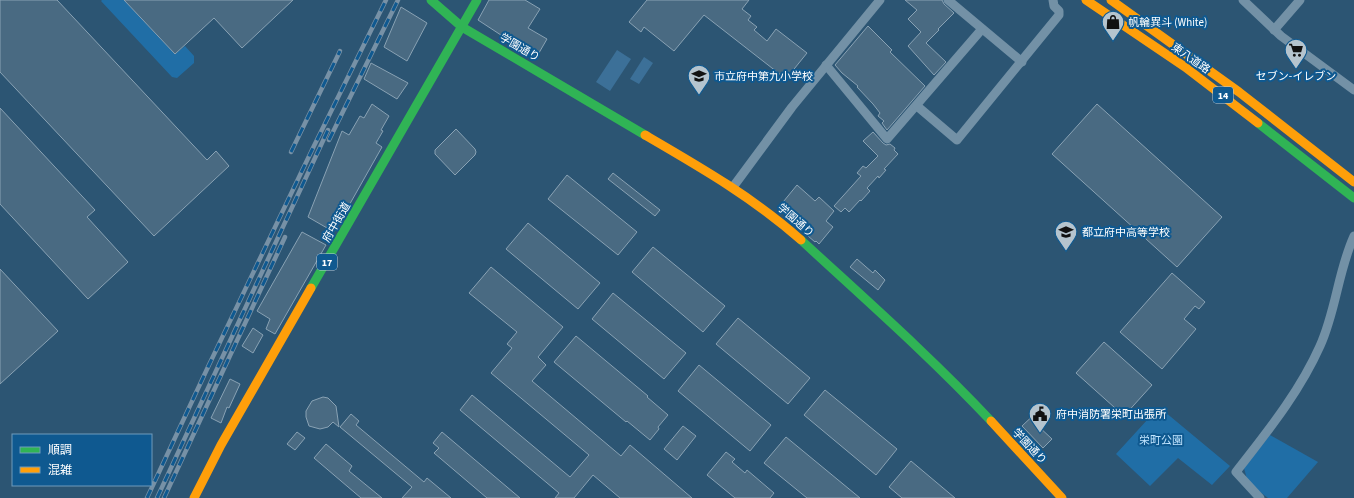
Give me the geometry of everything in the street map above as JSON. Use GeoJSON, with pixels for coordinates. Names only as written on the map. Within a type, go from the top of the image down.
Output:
{"type":"FeatureCollection","features":[{"type":"Feature","properties":{"kind":"main road","name":"学園通り"},"geometry":{"type":"LineString","coordinates":[[431,0],[462,27],[732,187],[782,224],[937,365],[1062,498]]}},
{"type":"Feature","properties":{"kind":"main road","name":"府中街道"},"geometry":{"type":"LineString","coordinates":[[194,498],[221,445],[477,0]]}},
{"type":"Feature","properties":{"kind":"main road","name":"東八道路"},"geometry":{"type":"LineString","coordinates":[[1086,0],[1179,63],[1231,101],[1354,198]]}},
{"type":"Feature","properties":{"kind":"main road","name":"東八道路"},"geometry":{"type":"LineString","coordinates":[[1111,0],[1239,92],[1354,182]]}},
{"type":"Feature","properties":{"kind":"street"},"geometry":{"type":"LineString","coordinates":[[732,187],[792,107],[880,0]]}},
{"type":"Feature","properties":{"kind":"street"},"geometry":{"type":"LineString","coordinates":[[948,0],[1022,62]]}},
{"type":"Feature","properties":{"kind":"street"},"geometry":{"type":"LineString","coordinates":[[916,106],[957,140],[1059,15],[1059,11],[1052,2],[1053,0]]}},
{"type":"Feature","properties":{"kind":"street"},"geometry":{"type":"LineString","coordinates":[[1274,30],[1300,0]]}},
{"type":"Feature","properties":{"kind":"street"},"geometry":{"type":"LineString","coordinates":[[1245,1],[1274,30],[1354,90]]}},
{"type":"Feature","properties":{"kind":"street"},"geometry":{"type":"LineString","coordinates":[[826,65],[887,139],[982,29]]}},
{"type":"Feature","properties":{"kind":"street"},"geometry":{"type":"LineString","coordinates":[[1260,498],[1236,472],[1290,401],[1320,346],[1329,323],[1347,252],[1354,236]]}},
{"type":"Feature","properties":{"kind":"green space"},"geometry":{"type":"Polygon","coordinates":[[[124,0],[175,54],[185,46],[194,56],[194,63],[177,78],[172,77],[101,1],[124,0]]]}},
{"type":"Feature","properties":{"kind":"green space","name":"栄町公園"},"geometry":{"type":"Polygon","coordinates":[[[1159,407],[1230,466],[1212,485],[1178,458],[1150,486],[1116,454],[1159,407]]]}},
{"type":"Feature","properties":{"kind":"green space"},"geometry":{"type":"Polygon","coordinates":[[[1270,435],[1318,462],[1287,498],[1268,498],[1248,483],[1244,468],[1270,435]]]}},
{"type":"Feature","properties":{"kind":"shaded area"},"geometry":{"type":"Polygon","coordinates":[[[617,50],[631,59],[610,91],[596,82],[617,50]]]}},
{"type":"Feature","properties":{"kind":"shaded area"},"geometry":{"type":"Polygon","coordinates":[[[644,57],[653,63],[639,84],[630,79],[644,57]]]}},
{"type":"Feature","properties":{"kind":"building"},"geometry":{"type":"Polygon","coordinates":[[[0,0],[57,0],[207,160],[216,151],[229,166],[154,236],[0,72],[0,0]]]}},
{"type":"Feature","properties":{"kind":"building"},"geometry":{"type":"Polygon","coordinates":[[[124,0],[293,0],[242,48],[214,18],[175,54],[124,0]]]}},
{"type":"Feature","properties":{"kind":"building"},"geometry":{"type":"Polygon","coordinates":[[[489,0],[525,0],[540,9],[528,28],[547,39],[536,58],[478,20],[489,0]]]}},
{"type":"Feature","properties":{"kind":"building"},"geometry":{"type":"Polygon","coordinates":[[[647,0],[749,0],[742,9],[751,16],[748,20],[757,27],[754,30],[767,41],[776,29],[807,53],[786,79],[704,15],[674,51],[644,27],[641,32],[629,22],[647,0]]]}},
{"type":"Feature","properties":{"kind":"building"},"geometry":{"type":"Polygon","coordinates":[[[905,0],[942,0],[944,4],[954,13],[926,43],[946,62],[934,75],[908,46],[921,32],[908,19],[917,10],[905,0]]]}},
{"type":"Feature","properties":{"kind":"building"},"geometry":{"type":"Polygon","coordinates":[[[401,7],[427,23],[407,61],[384,47],[401,7]]]}},
{"type":"Feature","properties":{"kind":"building"},"geometry":{"type":"Polygon","coordinates":[[[868,26],[892,50],[890,52],[925,86],[887,130],[882,123],[884,121],[878,116],[880,113],[873,104],[857,87],[858,86],[835,65],[868,26]]]}},
{"type":"Feature","properties":{"kind":"building"},"geometry":{"type":"Polygon","coordinates":[[[371,63],[408,83],[397,99],[364,79],[371,63]]]}},
{"type":"Feature","properties":{"kind":"building"},"geometry":{"type":"Polygon","coordinates":[[[372,104],[389,116],[376,143],[382,147],[334,232],[308,217],[342,131],[349,135],[360,116],[364,118],[372,104]]]}},
{"type":"Feature","properties":{"kind":"building"},"geometry":{"type":"Polygon","coordinates":[[[1097,104],[1222,217],[1177,267],[1052,154],[1097,104]]]}},
{"type":"Feature","properties":{"kind":"building"},"geometry":{"type":"Polygon","coordinates":[[[0,108],[95,210],[87,217],[128,262],[88,299],[0,204],[0,108]]]}},
{"type":"Feature","properties":{"kind":"building"},"geometry":{"type":"Polygon","coordinates":[[[456,129],[475,149],[476,152],[475,155],[455,175],[435,154],[435,150],[456,129]]]}},
{"type":"Feature","properties":{"kind":"building"},"geometry":{"type":"Polygon","coordinates":[[[873,132],[883,143],[886,145],[890,144],[895,148],[894,150],[898,154],[884,169],[886,170],[879,178],[878,176],[867,188],[870,191],[861,201],[860,200],[849,212],[845,208],[841,212],[834,206],[861,176],[857,173],[863,166],[866,168],[878,156],[863,141],[873,132]]]}},
{"type":"Feature","properties":{"kind":"building"},"geometry":{"type":"Polygon","coordinates":[[[613,173],[660,210],[655,216],[608,179],[613,173]]]}},
{"type":"Feature","properties":{"kind":"building"},"geometry":{"type":"Polygon","coordinates":[[[567,175],[637,232],[618,255],[548,199],[567,175]]]}},
{"type":"Feature","properties":{"kind":"building"},"geometry":{"type":"Polygon","coordinates":[[[797,185],[815,201],[819,197],[834,211],[826,221],[833,227],[819,244],[808,236],[809,235],[799,222],[779,207],[797,185]]]}},
{"type":"Feature","properties":{"kind":"building"},"geometry":{"type":"Polygon","coordinates":[[[528,223],[600,283],[578,309],[506,249],[528,223]]]}},
{"type":"Feature","properties":{"kind":"building"},"geometry":{"type":"Polygon","coordinates":[[[302,232],[326,245],[275,334],[266,329],[270,319],[257,311],[302,232]]]}},
{"type":"Feature","properties":{"kind":"building"},"geometry":{"type":"Polygon","coordinates":[[[653,247],[725,306],[703,332],[632,272],[653,247]]]}},
{"type":"Feature","properties":{"kind":"building"},"geometry":{"type":"Polygon","coordinates":[[[857,259],[873,273],[875,270],[885,280],[878,290],[850,267],[857,259]]]}},
{"type":"Feature","properties":{"kind":"building"},"geometry":{"type":"Polygon","coordinates":[[[491,267],[563,327],[538,357],[546,365],[532,381],[621,456],[630,445],[692,498],[620,498],[593,475],[574,498],[555,498],[559,493],[460,410],[472,395],[570,477],[589,455],[491,373],[512,348],[507,344],[517,332],[469,293],[491,267]]]}},
{"type":"Feature","properties":{"kind":"building"},"geometry":{"type":"Polygon","coordinates":[[[0,269],[58,331],[0,384],[0,269]]]}},
{"type":"Feature","properties":{"kind":"building"},"geometry":{"type":"Polygon","coordinates":[[[1172,273],[1205,302],[1199,309],[1195,306],[1184,319],[1196,329],[1162,369],[1120,332],[1172,273]]]}},
{"type":"Feature","properties":{"kind":"building"},"geometry":{"type":"Polygon","coordinates":[[[613,293],[686,353],[664,379],[592,319],[613,293]]]}},
{"type":"Feature","properties":{"kind":"building"},"geometry":{"type":"Polygon","coordinates":[[[738,318],[810,378],[788,404],[716,344],[738,318]]]}},
{"type":"Feature","properties":{"kind":"building"},"geometry":{"type":"Polygon","coordinates":[[[253,328],[263,335],[253,353],[242,346],[253,328]]]}},
{"type":"Feature","properties":{"kind":"building"},"geometry":{"type":"Polygon","coordinates":[[[576,336],[648,396],[647,397],[668,415],[650,440],[554,362],[576,336]]]}},
{"type":"Feature","properties":{"kind":"building"},"geometry":{"type":"Polygon","coordinates":[[[1104,342],[1152,385],[1124,416],[1076,373],[1104,342]]]}},
{"type":"Feature","properties":{"kind":"building"},"geometry":{"type":"Polygon","coordinates":[[[699,365],[771,425],[750,451],[678,391],[699,365]]]}},
{"type":"Feature","properties":{"kind":"building"},"geometry":{"type":"Polygon","coordinates":[[[230,379],[240,384],[229,408],[227,407],[221,423],[211,418],[230,379]]]}},
{"type":"Feature","properties":{"kind":"building"},"geometry":{"type":"Polygon","coordinates":[[[825,390],[897,449],[876,475],[804,415],[825,390]]]}},
{"type":"Feature","properties":{"kind":"building"},"geometry":{"type":"Polygon","coordinates":[[[323,397],[328,398],[336,406],[339,427],[333,422],[328,427],[320,429],[309,426],[306,411],[312,401],[323,397]]]}},
{"type":"Feature","properties":{"kind":"building"},"geometry":{"type":"Polygon","coordinates":[[[1039,410],[1045,417],[1037,425],[1052,439],[1043,448],[1022,426],[1039,410]]]}},
{"type":"Feature","properties":{"kind":"building"},"geometry":{"type":"Polygon","coordinates":[[[351,414],[359,421],[356,425],[424,482],[427,478],[451,498],[402,498],[412,487],[340,427],[351,414]]]}},
{"type":"Feature","properties":{"kind":"building"},"geometry":{"type":"Polygon","coordinates":[[[683,426],[696,436],[677,460],[664,449],[683,426]]]}},
{"type":"Feature","properties":{"kind":"building"},"geometry":{"type":"Polygon","coordinates":[[[297,432],[305,438],[295,450],[287,444],[297,432]]]}},
{"type":"Feature","properties":{"kind":"building"},"geometry":{"type":"Polygon","coordinates":[[[442,432],[520,498],[487,498],[434,453],[439,448],[433,443],[442,432]]]}},
{"type":"Feature","properties":{"kind":"building"},"geometry":{"type":"Polygon","coordinates":[[[786,437],[860,498],[807,498],[764,463],[786,437]]]}},
{"type":"Feature","properties":{"kind":"building"},"geometry":{"type":"Polygon","coordinates":[[[326,444],[352,466],[349,471],[382,498],[361,498],[314,458],[326,444]]]}},
{"type":"Feature","properties":{"kind":"building"},"geometry":{"type":"Polygon","coordinates":[[[726,452],[735,459],[732,462],[745,473],[747,470],[774,493],[770,498],[735,498],[707,475],[726,452]]]}},
{"type":"Feature","properties":{"kind":"building"},"geometry":{"type":"Polygon","coordinates":[[[911,461],[955,498],[902,498],[889,487],[911,461]]]}},
{"type":"Feature","properties":{"kind":"railway"},"geometry":{"type":"LineString","coordinates":[[147,498],[312,150],[386,0]]}},
{"type":"Feature","properties":{"kind":"railway"},"geometry":{"type":"LineString","coordinates":[[329,140],[398,0]]}},
{"type":"Feature","properties":{"kind":"railway"},"geometry":{"type":"LineString","coordinates":[[291,152],[340,51]]}},
{"type":"Feature","properties":{"kind":"railway"},"geometry":{"type":"LineString","coordinates":[[157,498],[328,130]]}},
{"type":"Feature","properties":{"kind":"railway"},"geometry":{"type":"LineString","coordinates":[[164,498],[285,237]]}},
{"type":"Feature","properties":{"kind":"traffic: fast"},"geometry":{"type":"LineString","coordinates":[[431,0],[462,27],[645,135]]}},
{"type":"Feature","properties":{"kind":"traffic: fast"},"geometry":{"type":"LineString","coordinates":[[311,288],[477,0]]}},
{"type":"Feature","properties":{"kind":"traffic: fast"},"geometry":{"type":"LineString","coordinates":[[1258,123],[1354,198]]}},
{"type":"Feature","properties":{"kind":"traffic: fast"},"geometry":{"type":"LineString","coordinates":[[801,240],[921,351],[991,421]]}},
{"type":"Feature","properties":{"kind":"traffic: slow"},"geometry":{"type":"LineString","coordinates":[[1086,0],[1185,67],[1258,123]]}},
{"type":"Feature","properties":{"kind":"traffic: slow"},"geometry":{"type":"LineString","coordinates":[[1111,0],[1239,92],[1354,182]]}},
{"type":"Feature","properties":{"kind":"traffic: slow"},"geometry":{"type":"LineString","coordinates":[[645,135],[706,171],[765,210],[801,240]]}},
{"type":"Feature","properties":{"kind":"traffic: slow"},"geometry":{"type":"LineString","coordinates":[[194,498],[221,445],[311,288]]}},
{"type":"Feature","properties":{"kind":"traffic: slow"},"geometry":{"type":"LineString","coordinates":[[991,421],[1062,498]]}},
{"type":"Feature","properties":{"kind":"place","name":"帆輪異斗 (White)"},"geometry":{"type":"Point","coordinates":[1113,42]}},
{"type":"Feature","properties":{"kind":"place","name":"セブン-イレブン"},"geometry":{"type":"Point","coordinates":[1296,70]}},
{"type":"Feature","properties":{"kind":"place","name":"市立府中第九小学校"},"geometry":{"type":"Point","coordinates":[699,96]}},
{"type":"Feature","properties":{"kind":"place","name":"都立府中高等学校"},"geometry":{"type":"Point","coordinates":[1066,252]}},
{"type":"Feature","properties":{"kind":"place","name":"府中消防署栄町出張所"},"geometry":{"type":"Point","coordinates":[1040,434]}}]}
